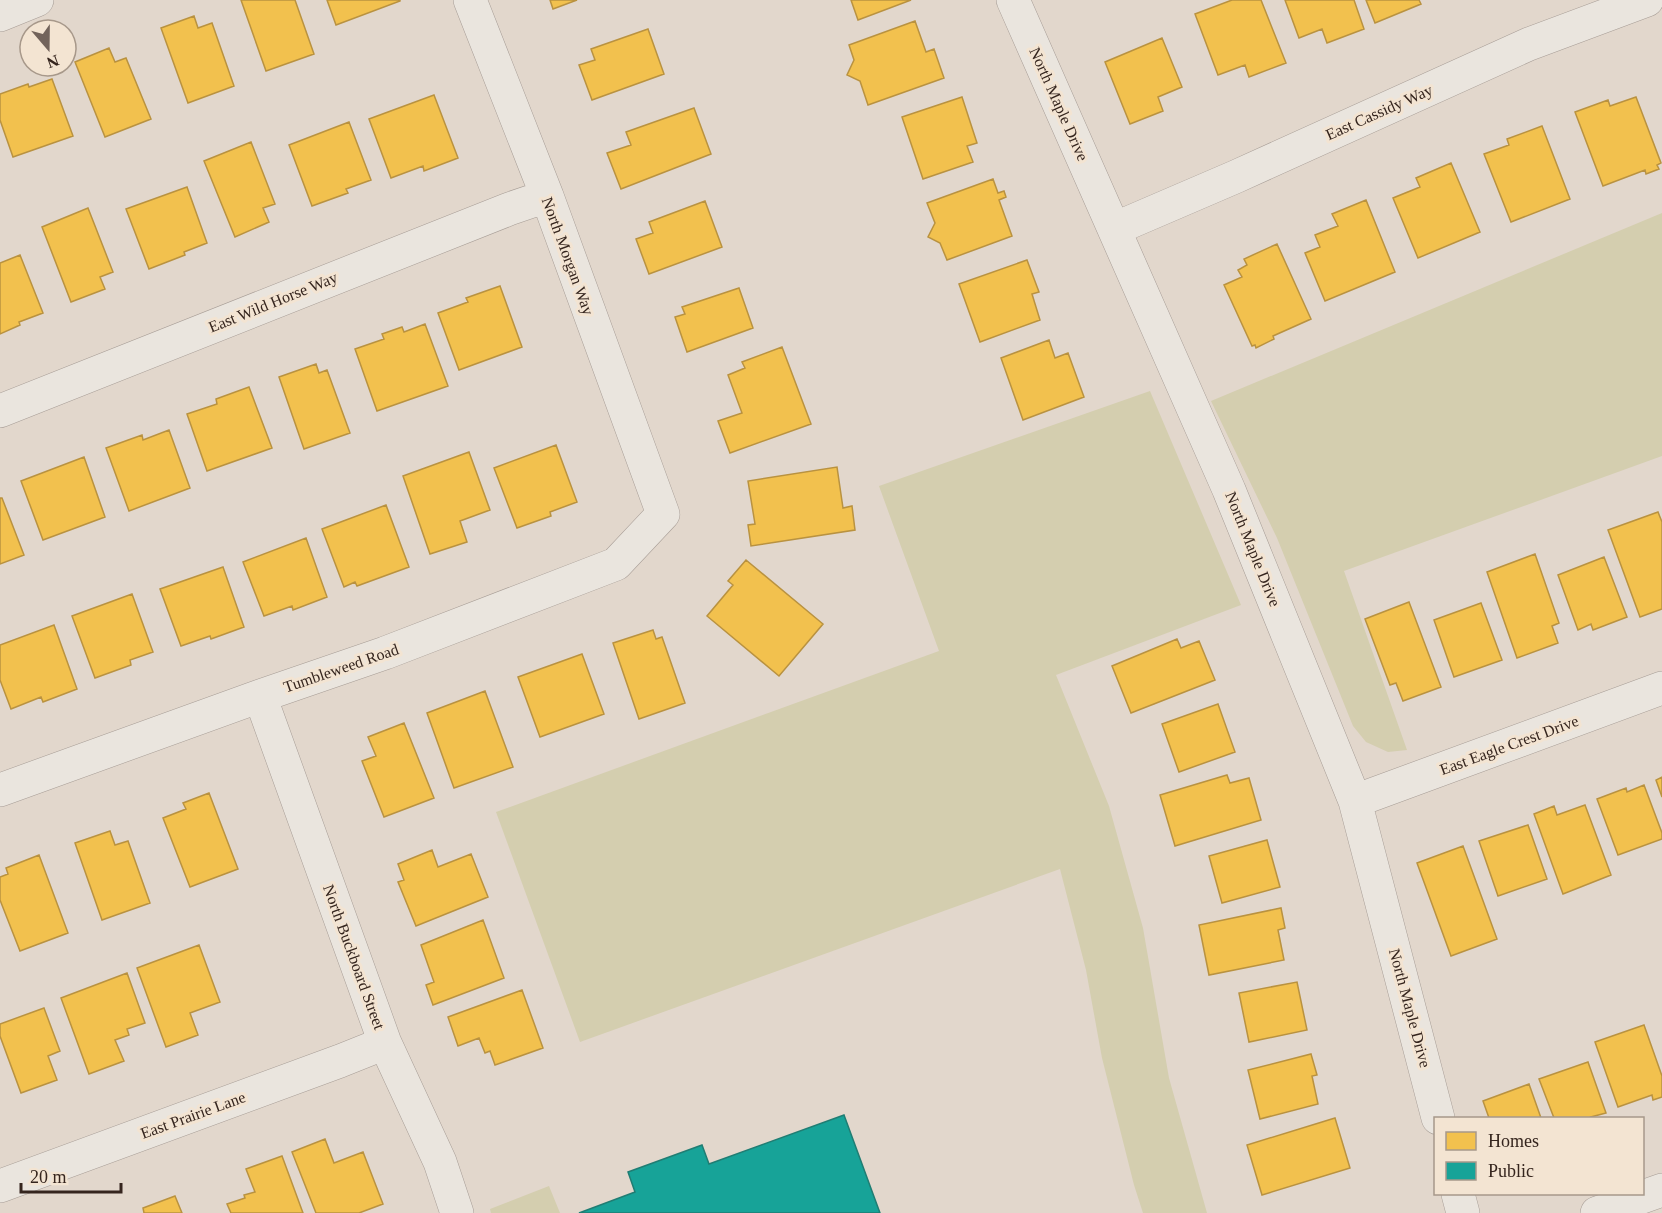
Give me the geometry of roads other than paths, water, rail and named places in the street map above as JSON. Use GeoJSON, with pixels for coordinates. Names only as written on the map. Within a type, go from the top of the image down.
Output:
{"type":"FeatureCollection","features":[{"type":"Feature","properties":{"kind":"street"},"geometry":{"type":"LineString","coordinates":[[0,15],[37,0]]}},
{"type":"Feature","properties":{"kind":"street","name":"North Morgan Way"},"geometry":{"type":"LineString","coordinates":[[470,0],[547,196],[663,514]]}},
{"type":"Feature","properties":{"kind":"street","name":"North Maple Drive"},"geometry":{"type":"LineString","coordinates":[[1013,0],[1230,490],[1355,801],[1437,1117]]}},
{"type":"Feature","properties":{"kind":"street","name":"East Cassidy Way"},"geometry":{"type":"LineString","coordinates":[[1114,229],[1529,44],[1647,0]]}},
{"type":"Feature","properties":{"kind":"street","name":"East Wild Horse Way"},"geometry":{"type":"LineString","coordinates":[[0,411],[509,209],[547,196]]}},
{"type":"Feature","properties":{"kind":"street","name":"Tumbleweed Road"},"geometry":{"type":"LineString","coordinates":[[0,790],[385,653],[616,564],[663,514]]}},
{"type":"Feature","properties":{"kind":"street","name":"East Eagle Crest Drive"},"geometry":{"type":"LineString","coordinates":[[1355,801],[1662,688]]}},
{"type":"Feature","properties":{"kind":"street","name":"North Buckboard Street"},"geometry":{"type":"LineString","coordinates":[[260,696],[385,1043],[440,1162],[458,1213]]}},
{"type":"Feature","properties":{"kind":"street","name":"East Prairie Lane"},"geometry":{"type":"LineString","coordinates":[[0,1186],[385,1043]]}},
{"type":"Feature","properties":{"kind":"street"},"geometry":{"type":"LineString","coordinates":[[1598,1213],[1662,1190]]}},
{"type":"Feature","properties":{"kind":"street"},"geometry":{"type":"LineString","coordinates":[[1458,1195],[1463,1213]]}}]}
